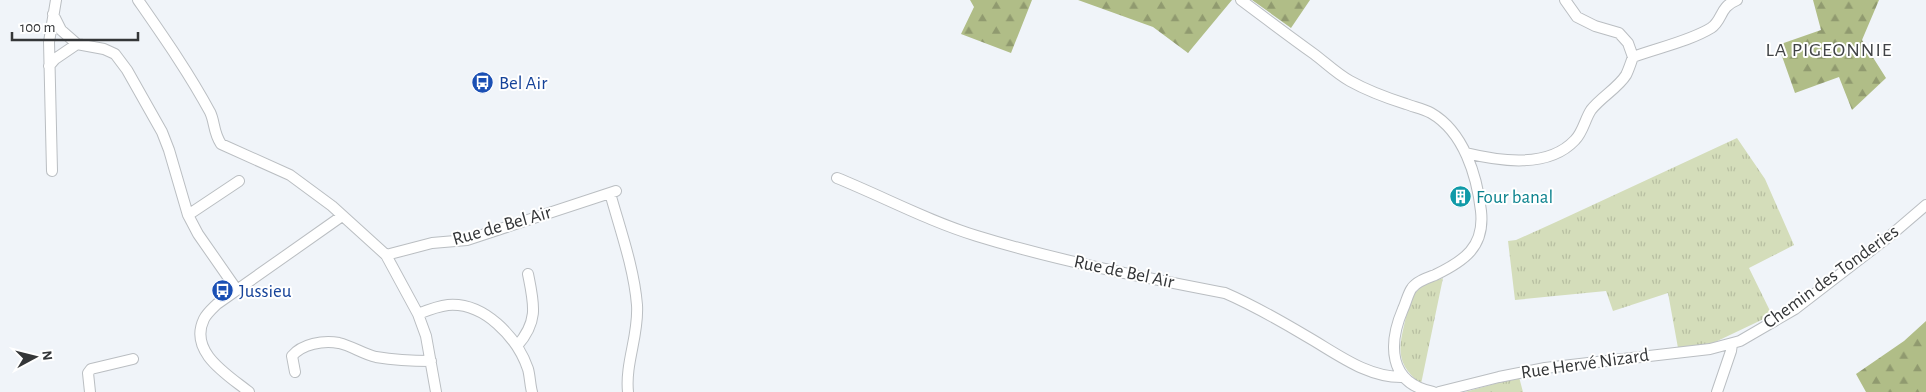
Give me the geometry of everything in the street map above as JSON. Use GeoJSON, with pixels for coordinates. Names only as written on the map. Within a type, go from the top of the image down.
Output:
{"type":"FeatureCollection","features":[{"type":"Feature","properties":{"kind":"street"},"geometry":{"type":"LineString","coordinates":[[52,171],[49,42],[56,0]]}},
{"type":"Feature","properties":{"kind":"street"},"geometry":{"type":"LineString","coordinates":[[138,0],[178,59],[211,114],[215,135],[221,144],[290,175],[332,206],[386,255],[418,314],[426,336],[436,392]]}},
{"type":"Feature","properties":{"kind":"street"},"geometry":{"type":"LineString","coordinates":[[1241,0],[1349,81],[1431,113],[1448,128],[1461,143],[1466,153],[1478,193],[1481,212],[1480,235],[1468,256],[1455,266],[1423,280],[1412,288],[1397,324],[1393,347],[1396,364],[1403,377],[1419,389],[1433,392]]}},
{"type":"Feature","properties":{"kind":"street"},"geometry":{"type":"LineString","coordinates":[[1466,153],[1491,159],[1517,160],[1539,158],[1562,152],[1576,139],[1591,111],[1626,75],[1633,57],[1628,43],[1619,33],[1595,26],[1577,17],[1565,0]]}},
{"type":"Feature","properties":{"kind":"street"},"geometry":{"type":"LineString","coordinates":[[1633,57],[1703,33],[1716,24],[1729,3],[1737,0]]}},
{"type":"Feature","properties":{"kind":"street"},"geometry":{"type":"LineString","coordinates":[[53,14],[61,30],[77,44],[104,49],[115,54],[127,70],[162,132],[188,215],[198,234],[237,290]]}},
{"type":"Feature","properties":{"kind":"street"},"geometry":{"type":"LineString","coordinates":[[49,66],[55,59],[77,44]]}},
{"type":"Feature","properties":{"kind":"street","name":"Rue de Bel Air"},"geometry":{"type":"LineString","coordinates":[[837,178],[921,216],[977,236],[1040,254],[1225,293],[1252,304],[1364,369],[1391,377],[1403,377]]}},
{"type":"Feature","properties":{"kind":"street"},"geometry":{"type":"LineString","coordinates":[[188,215],[239,180]]}},
{"type":"Feature","properties":{"kind":"street","name":"Rue de Bel Air"},"geometry":{"type":"LineString","coordinates":[[386,255],[432,243],[467,240],[613,192],[637,306],[634,349],[626,380],[628,392]]}},
{"type":"Feature","properties":{"kind":"street","name":"Chemin des Tonderies"},"geometry":{"type":"LineString","coordinates":[[1732,344],[1795,309],[1926,205]]}},
{"type":"Feature","properties":{"kind":"street"},"geometry":{"type":"LineString","coordinates":[[249,392],[211,361],[203,348],[201,332],[204,318],[217,304],[342,216]]}},
{"type":"Feature","properties":{"kind":"street"},"geometry":{"type":"LineString","coordinates":[[517,346],[531,326],[534,311],[528,274]]}},
{"type":"Feature","properties":{"kind":"street"},"geometry":{"type":"LineString","coordinates":[[418,314],[448,305],[468,306],[484,314],[500,326],[517,346],[528,369],[532,392]]}},
{"type":"Feature","properties":{"kind":"street"},"geometry":{"type":"LineString","coordinates":[[295,372],[292,356],[298,349],[318,343],[338,343],[374,356],[409,361],[431,361]]}},
{"type":"Feature","properties":{"kind":"street"},"geometry":{"type":"LineString","coordinates":[[1717,392],[1732,351],[1732,344]]}},
{"type":"Feature","properties":{"kind":"street","name":"Rue Hervé Nizard"},"geometry":{"type":"LineString","coordinates":[[1439,392],[1545,368],[1710,349],[1732,344]]}},
{"type":"Feature","properties":{"kind":"street"},"geometry":{"type":"LineString","coordinates":[[90,392],[88,373],[91,369],[133,359]]}},
{"type":"Feature","properties":{"kind":"green space"},"geometry":{"type":"Polygon","coordinates":[[[970,0],[1032,0],[1011,53],[961,34],[974,7],[970,0]]]}},
{"type":"Feature","properties":{"kind":"green space"},"geometry":{"type":"Polygon","coordinates":[[[1078,0],[1232,0],[1188,53],[1153,27],[1078,0]]]}},
{"type":"Feature","properties":{"kind":"green space"},"geometry":{"type":"Polygon","coordinates":[[[1252,0],[1310,0],[1291,28],[1252,0]]]}},
{"type":"Feature","properties":{"kind":"green space"},"geometry":{"type":"Polygon","coordinates":[[[1813,0],[1879,0],[1862,40],[1886,78],[1852,110],[1839,77],[1795,93],[1778,45],[1821,30],[1813,0]]]}},
{"type":"Feature","properties":{"kind":"green space"},"geometry":{"type":"Polygon","coordinates":[[[1737,138],[1765,179],[1794,245],[1749,268],[1772,315],[1711,344],[1678,348],[1668,293],[1613,311],[1606,291],[1515,300],[1508,241],[1516,240],[1737,138]]]}},
{"type":"Feature","properties":{"kind":"green space"},"geometry":{"type":"Polygon","coordinates":[[[1443,278],[1421,384],[1406,369],[1403,361],[1401,346],[1404,328],[1414,294],[1425,285],[1443,278]]]}},
{"type":"Feature","properties":{"kind":"green space"},"geometry":{"type":"Polygon","coordinates":[[[1926,321],[1926,392],[1866,392],[1856,374],[1904,341],[1926,321]]]}},
{"type":"Feature","properties":{"kind":"green space"},"geometry":{"type":"Polygon","coordinates":[[[1519,377],[1523,392],[1465,392],[1519,377]]]}},
{"type":"Feature","properties":{"kind":"place","name":"Bel Air"},"geometry":{"type":"Point","coordinates":[483,83]}},
{"type":"Feature","properties":{"kind":"place","name":"Four banal"},"geometry":{"type":"Point","coordinates":[1460,197]}},
{"type":"Feature","properties":{"kind":"place","name":"Jussieu"},"geometry":{"type":"Point","coordinates":[223,291]}},
{"type":"Feature","properties":{"kind":"district","name":"LA PIGEONNIE"},"geometry":{"type":"Point","coordinates":[1829,50]}}]}
